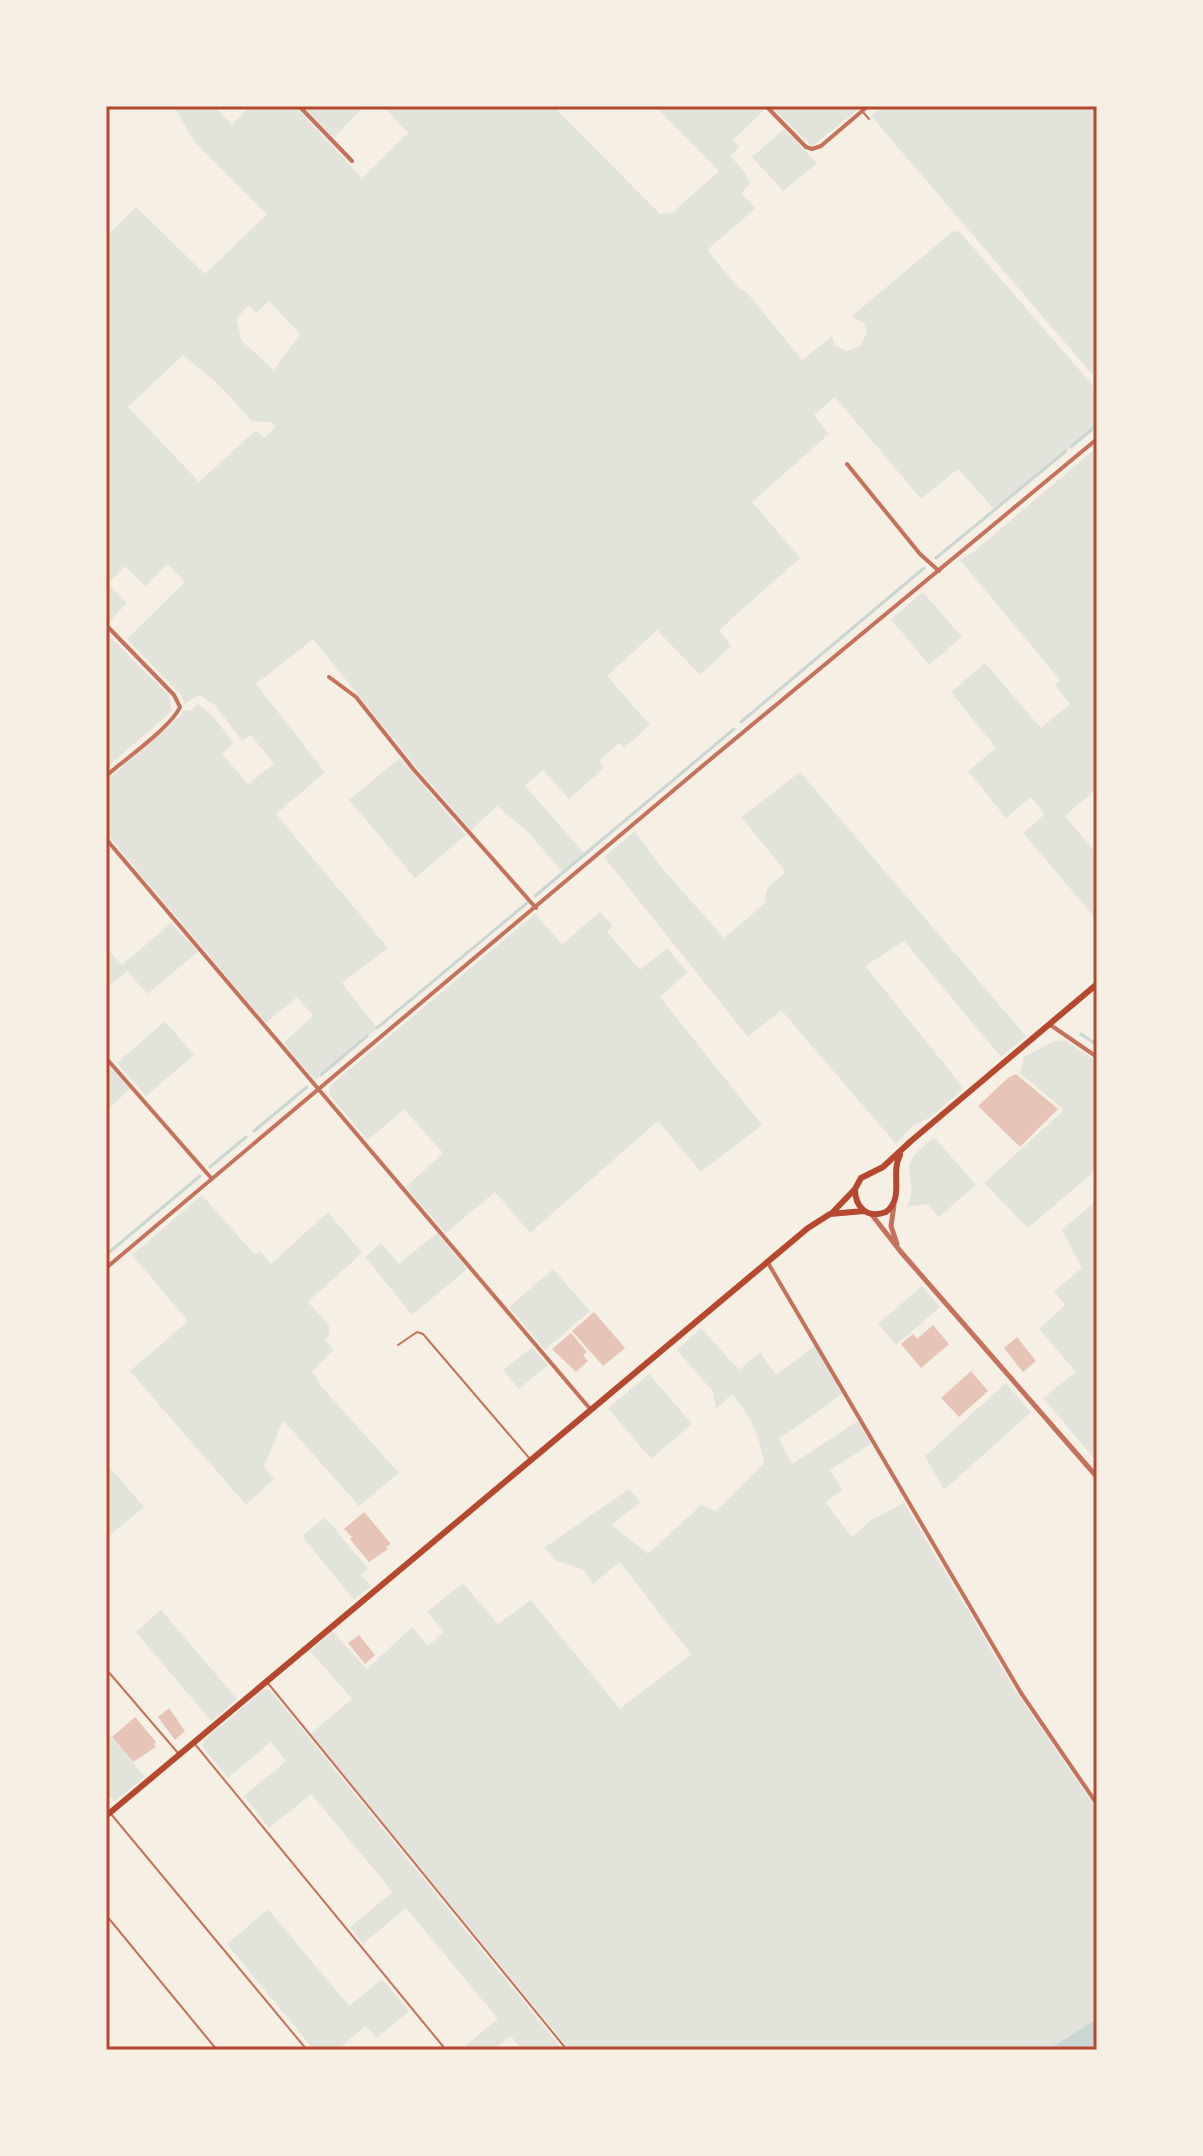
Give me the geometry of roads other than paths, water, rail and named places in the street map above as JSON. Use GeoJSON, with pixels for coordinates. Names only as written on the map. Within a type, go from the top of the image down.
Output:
{"type":"FeatureCollection","features":[{"type":"Feature","properties":{"kind":"main road"},"geometry":{"type":"LineString","coordinates":[[108,1814],[767,1261],[830,1214],[855,1189],[861,1178],[894,1158],[1097,984]]}},
{"type":"Feature","properties":{"kind":"main road"},"geometry":{"type":"LineString","coordinates":[[855,1189],[855,1197],[864,1211],[872,1215],[886,1212],[894,1205],[897,1196],[895,1165],[903,1148]]}},
{"type":"Feature","properties":{"kind":"main road"},"geometry":{"type":"LineString","coordinates":[[873,1172],[886,1175],[895,1184]]}},
{"type":"Feature","properties":{"kind":"main road"},"geometry":{"type":"LineString","coordinates":[[830,1214],[864,1211]]}},
{"type":"Feature","properties":{"kind":"street"},"geometry":{"type":"LineString","coordinates":[[299,106],[352,161]]}},
{"type":"Feature","properties":{"kind":"street"},"geometry":{"type":"LineString","coordinates":[[766,106],[806,147],[812,149],[821,146],[868,106]]}},
{"type":"Feature","properties":{"kind":"street"},"geometry":{"type":"LineString","coordinates":[[106,1268],[1097,439]]}},
{"type":"Feature","properties":{"kind":"street"},"geometry":{"type":"LineString","coordinates":[[847,464],[920,554],[939,571]]}},
{"type":"Feature","properties":{"kind":"street"},"geometry":{"type":"LineString","coordinates":[[106,625],[174,695],[180,707],[157,732],[106,776]]}},
{"type":"Feature","properties":{"kind":"street"},"geometry":{"type":"LineString","coordinates":[[329,677],[356,697],[414,770],[536,908]]}},
{"type":"Feature","properties":{"kind":"street"},"geometry":{"type":"LineString","coordinates":[[106,839],[591,1410]]}},
{"type":"Feature","properties":{"kind":"street"},"geometry":{"type":"LineString","coordinates":[[1049,1024],[1097,1057]]}},
{"type":"Feature","properties":{"kind":"street"},"geometry":{"type":"LineString","coordinates":[[106,1058],[212,1179]]}},
{"type":"Feature","properties":{"kind":"street"},"geometry":{"type":"LineString","coordinates":[[894,1205],[891,1226],[901,1252]]}},
{"type":"Feature","properties":{"kind":"street"},"geometry":{"type":"LineString","coordinates":[[872,1215],[1097,1477]]}},
{"type":"Feature","properties":{"kind":"street"},"geometry":{"type":"LineString","coordinates":[[767,1261],[1021,1693],[1097,1804]]}},
{"type":"Feature","properties":{"kind":"lane"},"geometry":{"type":"LineString","coordinates":[[862,111],[869,119]]}},
{"type":"Feature","properties":{"kind":"lane"},"geometry":{"type":"LineString","coordinates":[[398,1345],[417,1332],[423,1334],[531,1460]]}},
{"type":"Feature","properties":{"kind":"lane"},"geometry":{"type":"LineString","coordinates":[[106,1669],[179,1754]]}},
{"type":"Feature","properties":{"kind":"lane"},"geometry":{"type":"LineString","coordinates":[[266,1681],[567,2050]]}},
{"type":"Feature","properties":{"kind":"lane"},"geometry":{"type":"LineString","coordinates":[[193,1743],[446,2050]]}},
{"type":"Feature","properties":{"kind":"lane"},"geometry":{"type":"LineString","coordinates":[[108,1814],[307,2050]]}},
{"type":"Feature","properties":{"kind":"lane"},"geometry":{"type":"LineString","coordinates":[[106,1915],[217,2050]]}},
{"type":"Feature","properties":{"kind":"waterway"},"geometry":{"type":"LineString","coordinates":[[1071,447],[1097,425]]}},
{"type":"Feature","properties":{"kind":"waterway"},"geometry":{"type":"LineString","coordinates":[[936,558],[1066,451]]}},
{"type":"Feature","properties":{"kind":"waterway"},"geometry":{"type":"LineString","coordinates":[[741,722],[924,568]]}},
{"type":"Feature","properties":{"kind":"waterway"},"geometry":{"type":"LineString","coordinates":[[535,896],[734,729]]}},
{"type":"Feature","properties":{"kind":"waterway"},"geometry":{"type":"LineString","coordinates":[[377,1028],[527,903]]}},
{"type":"Feature","properties":{"kind":"waterway"},"geometry":{"type":"LineString","coordinates":[[1081,1034],[1097,1045]]}},
{"type":"Feature","properties":{"kind":"waterway"},"geometry":{"type":"LineString","coordinates":[[321,1075],[367,1036]]}},
{"type":"Feature","properties":{"kind":"waterway"},"geometry":{"type":"LineString","coordinates":[[254,1131],[307,1087]]}},
{"type":"Feature","properties":{"kind":"waterway"},"geometry":{"type":"LineString","coordinates":[[210,1167],[246,1137]]}},
{"type":"Feature","properties":{"kind":"waterway"},"geometry":{"type":"LineString","coordinates":[[106,1255],[200,1176]]}}]}
